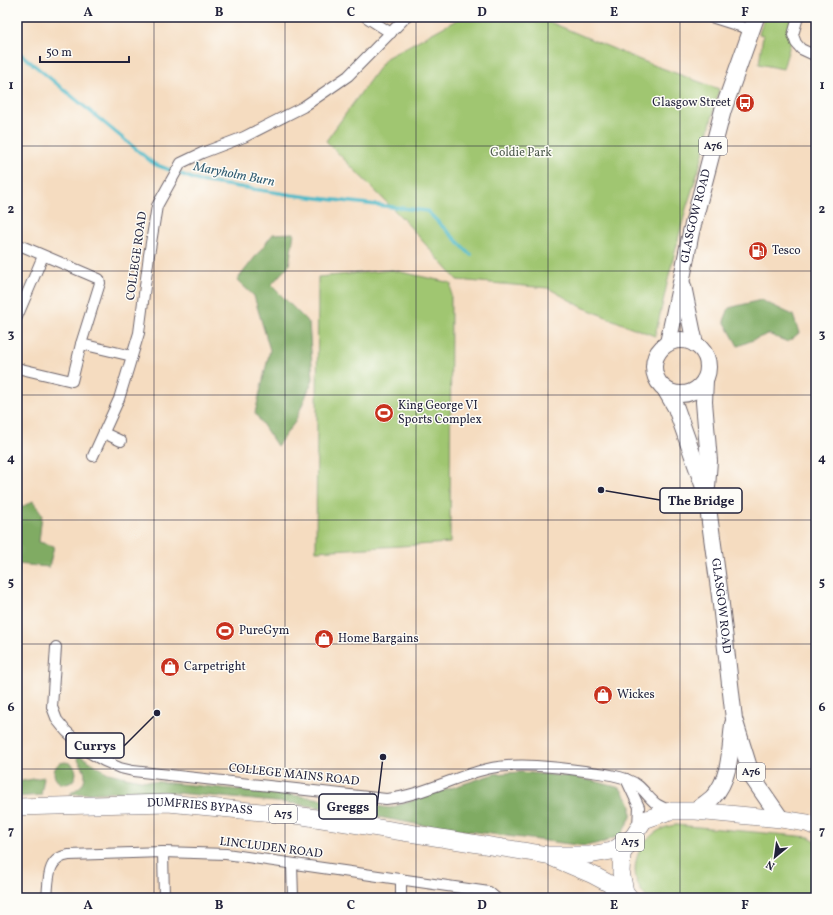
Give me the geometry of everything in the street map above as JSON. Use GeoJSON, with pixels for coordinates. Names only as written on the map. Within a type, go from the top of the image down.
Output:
{"type":"FeatureCollection","features":[{"type":"Feature","properties":{"kind":"highway","name":"DUMFRIES BYPASS"},"geometry":{"type":"LineString","coordinates":[[17,807],[161,804],[184,805],[303,816],[547,855],[589,855],[612,851],[636,833]]}},
{"type":"Feature","properties":{"kind":"highway","name":"A75"},"geometry":{"type":"LineString","coordinates":[[628,895],[620,872],[622,854],[644,820],[670,811],[696,811],[781,819],[813,824]]}},
{"type":"Feature","properties":{"kind":"highway","name":"DUMFRIES BYPASS"},"geometry":{"type":"LineString","coordinates":[[547,855],[593,875],[628,895]]}},
{"type":"Feature","properties":{"kind":"main road","name":"GLASGOW ROAD"},"geometry":{"type":"LineString","coordinates":[[668,344],[690,232],[723,110],[754,23]]}},
{"type":"Feature","properties":{"kind":"main road","name":"GLASGOW ROAD"},"geometry":{"type":"LineString","coordinates":[[682,278],[695,344]]}},
{"type":"Feature","properties":{"kind":"main road"},"geometry":{"type":"LineString","coordinates":[[668,344],[681,340],[695,344]]}},
{"type":"Feature","properties":{"kind":"main road","name":"A76"},"geometry":{"type":"LineString","coordinates":[[665,389],[655,376],[654,368],[658,353],[668,344]]}},
{"type":"Feature","properties":{"kind":"main road","name":"A76"},"geometry":{"type":"LineString","coordinates":[[695,344],[704,353],[707,360],[708,367],[705,380]]}},
{"type":"Feature","properties":{"kind":"main road","name":"GLASGOW ROAD"},"geometry":{"type":"LineString","coordinates":[[705,380],[704,402],[709,461],[706,492]]}},
{"type":"Feature","properties":{"kind":"main road"},"geometry":{"type":"LineString","coordinates":[[665,389],[673,393],[682,394],[691,392],[699,387],[705,380]]}},
{"type":"Feature","properties":{"kind":"main road","name":"GLASGOW ROAD"},"geometry":{"type":"LineString","coordinates":[[665,389],[676,408],[706,492],[734,719],[752,777],[781,819]]}},
{"type":"Feature","properties":{"kind":"main road","name":"GLASGOW ROAD"},"geometry":{"type":"LineString","coordinates":[[696,811],[713,798],[722,784],[728,767],[734,719]]}},
{"type":"Feature","properties":{"kind":"street"},"geometry":{"type":"LineString","coordinates":[[366,17],[391,33]]}},
{"type":"Feature","properties":{"kind":"street","name":"COLLEGE ROAD"},"geometry":{"type":"LineString","coordinates":[[94,456],[119,399],[139,333],[157,206],[181,163],[202,153],[244,138],[303,107],[348,76],[406,17]]}},
{"type":"Feature","properties":{"kind":"street"},"geometry":{"type":"LineString","coordinates":[[711,17],[754,23]]}},
{"type":"Feature","properties":{"kind":"street"},"geometry":{"type":"LineString","coordinates":[[798,17],[793,35],[796,43],[801,49],[816,56]]}},
{"type":"Feature","properties":{"kind":"street"},"geometry":{"type":"LineString","coordinates":[[17,244],[98,279],[100,283],[81,344],[72,381],[17,368]]}},
{"type":"Feature","properties":{"kind":"street"},"geometry":{"type":"LineString","coordinates":[[17,317],[43,256]]}},
{"type":"Feature","properties":{"kind":"street"},"geometry":{"type":"LineString","coordinates":[[81,344],[132,356]]}},
{"type":"Feature","properties":{"kind":"street"},"geometry":{"type":"LineString","coordinates":[[104,433],[121,441]]}},
{"type":"Feature","properties":{"kind":"street","name":"COLLEGE MAINS ROAD"},"geometry":{"type":"LineString","coordinates":[[56,647],[52,707],[57,720],[66,731],[90,753],[120,768],[149,773],[386,799],[399,798],[487,769],[525,765],[570,769],[605,774],[626,779],[639,785],[654,803],[670,811]]}},
{"type":"Feature","properties":{"kind":"street"},"geometry":{"type":"LineString","coordinates":[[626,779],[639,807],[636,833]]}},
{"type":"Feature","properties":{"kind":"street"},"geometry":{"type":"LineString","coordinates":[[162,852],[164,898]]}},
{"type":"Feature","properties":{"kind":"street","name":"LINCLUDEN ROAD"},"geometry":{"type":"LineString","coordinates":[[47,898],[50,869],[56,859],[64,855],[162,852],[226,854],[489,892],[496,898]]}},
{"type":"Feature","properties":{"kind":"street"},"geometry":{"type":"LineString","coordinates":[[292,864],[293,898]]}},
{"type":"Feature","properties":{"kind":"street"},"geometry":{"type":"LineString","coordinates":[[401,879],[401,898]]}},
{"type":"Feature","properties":{"kind":"green space","name":"Goldie Park"},"geometry":{"type":"Polygon","coordinates":[[[462,17],[538,17],[640,60],[719,89],[701,162],[686,209],[655,336],[582,307],[548,288],[457,280],[404,220],[326,141],[386,58],[462,17]]]}},
{"type":"Feature","properties":{"kind":"green space"},"geometry":{"type":"Polygon","coordinates":[[[764,17],[798,17],[783,69],[759,64],[763,35],[759,34],[764,17]]]}},
{"type":"Feature","properties":{"kind":"green space"},"geometry":{"type":"Polygon","coordinates":[[[294,233],[289,265],[271,285],[309,323],[313,379],[295,422],[277,446],[255,413],[270,350],[254,296],[237,280],[273,234],[294,233]]]}},
{"type":"Feature","properties":{"kind":"green space","name":"King George VI Sports Complex"},"geometry":{"type":"Polygon","coordinates":[[[392,270],[451,283],[450,543],[316,551],[318,277],[392,270]]]}},
{"type":"Feature","properties":{"kind":"green space"},"geometry":{"type":"Polygon","coordinates":[[[761,300],[793,315],[799,333],[788,342],[768,334],[738,346],[724,321],[729,308],[761,300]]]}},
{"type":"Feature","properties":{"kind":"green space"},"geometry":{"type":"Polygon","coordinates":[[[33,501],[42,514],[39,542],[54,546],[49,567],[17,564],[17,516],[20,508],[33,501]]]}},
{"type":"Feature","properties":{"kind":"green space"},"geometry":{"type":"Polygon","coordinates":[[[79,755],[108,773],[140,780],[292,795],[390,808],[494,774],[521,772],[573,777],[620,788],[631,804],[631,817],[621,835],[604,842],[585,846],[422,825],[298,804],[164,792],[70,794],[81,786],[85,779],[83,768],[77,758],[79,755]]]}},
{"type":"Feature","properties":{"kind":"green space"},"geometry":{"type":"Polygon","coordinates":[[[65,762],[73,765],[76,773],[73,781],[65,784],[57,781],[54,773],[57,765],[65,762]]]}},
{"type":"Feature","properties":{"kind":"green space"},"geometry":{"type":"Polygon","coordinates":[[[44,777],[41,795],[17,797],[17,782],[44,777]]]}},
{"type":"Feature","properties":{"kind":"green space"},"geometry":{"type":"Polygon","coordinates":[[[676,825],[809,837],[816,841],[816,898],[647,898],[639,887],[636,876],[636,864],[639,853],[653,834],[664,828],[676,825]]]}},
{"type":"Feature","properties":{"kind":"waterway","name":"Maryholm Burn"},"geometry":{"type":"LineString","coordinates":[[17,51],[154,164],[199,181],[293,195],[427,211],[471,255]]}},
{"type":"Feature","properties":{"kind":"place","name":"Glasgow Street"},"geometry":{"type":"Point","coordinates":[745,103]}},
{"type":"Feature","properties":{"kind":"place","name":"Tesco"},"geometry":{"type":"Point","coordinates":[758,251]}},
{"type":"Feature","properties":{"kind":"place","name":"King George VI Sports Complex"},"geometry":{"type":"Point","coordinates":[384,413]}},
{"type":"Feature","properties":{"kind":"place","name":"The Bridge"},"geometry":{"type":"Point","coordinates":[601,490]}},
{"type":"Feature","properties":{"kind":"place","name":"PureGym"},"geometry":{"type":"Point","coordinates":[225,631]}},
{"type":"Feature","properties":{"kind":"place","name":"Home Bargains"},"geometry":{"type":"Point","coordinates":[324,639]}},
{"type":"Feature","properties":{"kind":"place","name":"Carpetright"},"geometry":{"type":"Point","coordinates":[170,667]}},
{"type":"Feature","properties":{"kind":"place","name":"Wickes"},"geometry":{"type":"Point","coordinates":[603,695]}},
{"type":"Feature","properties":{"kind":"place","name":"Currys"},"geometry":{"type":"Point","coordinates":[157,713]}},
{"type":"Feature","properties":{"kind":"place","name":"Greggs"},"geometry":{"type":"Point","coordinates":[383,757]}}]}
